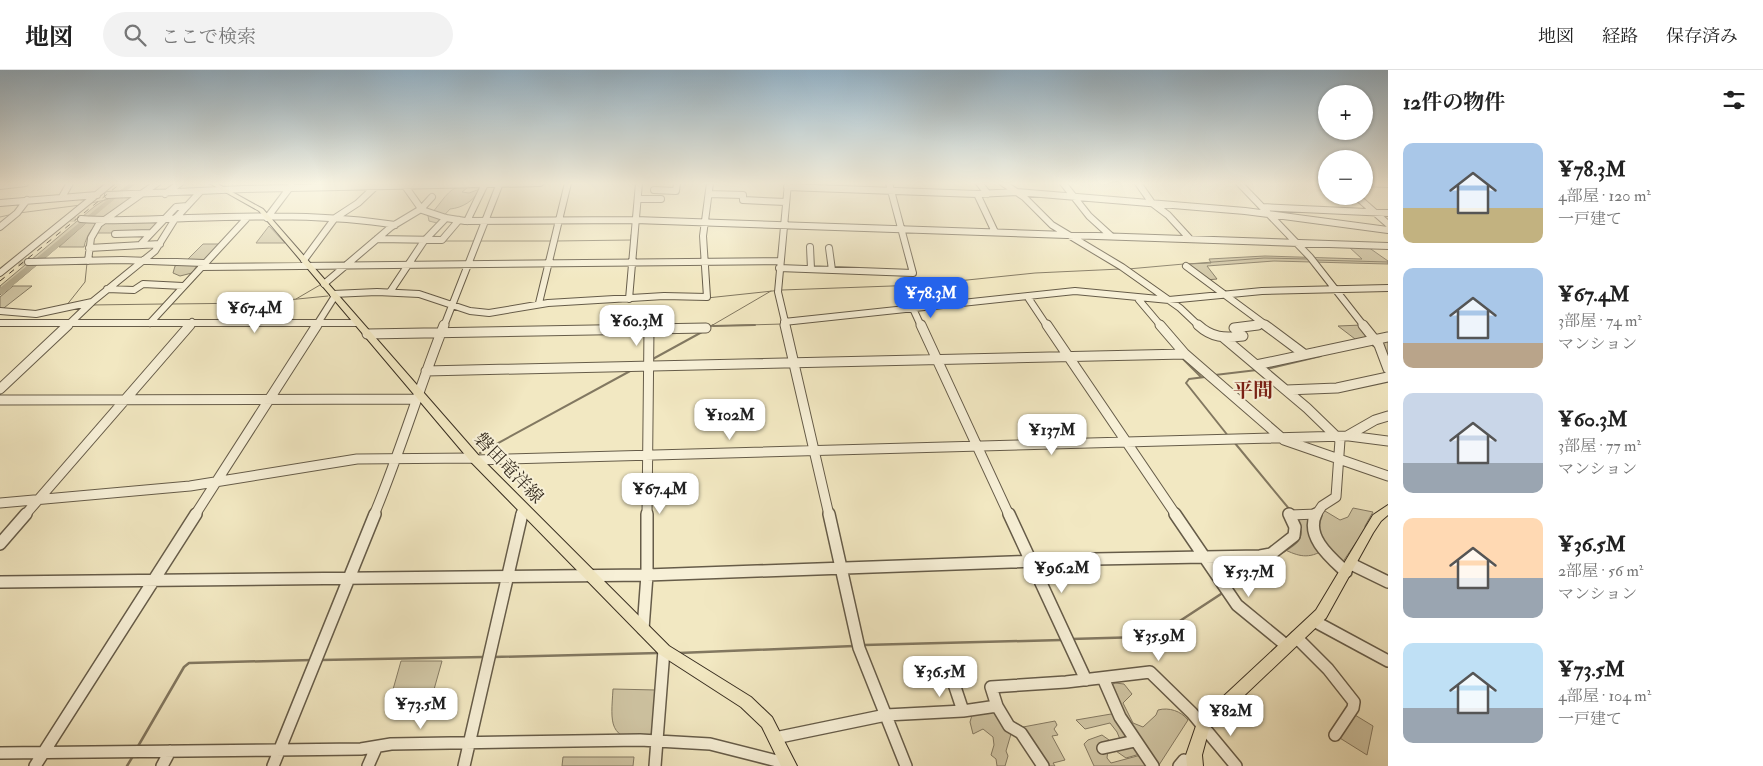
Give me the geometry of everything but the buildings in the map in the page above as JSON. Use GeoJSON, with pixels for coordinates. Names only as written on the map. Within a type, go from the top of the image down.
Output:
{"type":"FeatureCollection","features":[{"type":"Feature","properties":{"kind":"main road","name":"磐田竜洋線"},"geometry":{"type":"LineString","coordinates":[[265,215],[367,334],[416,396],[474,459],[664,650],[746,702],[767,722],[789,765]]}},
{"type":"Feature","properties":{"kind":"main road"},"geometry":{"type":"LineString","coordinates":[[1195,765],[1194,754],[1203,725],[1314,621],[1327,605],[1369,530],[1377,518],[1388,509]]}},
{"type":"Feature","properties":{"kind":"street"},"geometry":{"type":"LineString","coordinates":[[0,227],[14,215]]}},
{"type":"Feature","properties":{"kind":"street"},"geometry":{"type":"LineString","coordinates":[[0,273],[15,263],[72,215]]}},
{"type":"Feature","properties":{"kind":"street"},"geometry":{"type":"LineString","coordinates":[[88,261],[91,238],[102,220],[109,215]]}},
{"type":"Feature","properties":{"kind":"street"},"geometry":{"type":"LineString","coordinates":[[141,244],[167,215]]}},
{"type":"Feature","properties":{"kind":"street"},"geometry":{"type":"LineString","coordinates":[[0,389],[92,302],[144,261],[160,244],[178,215]]}},
{"type":"Feature","properties":{"kind":"street"},"geometry":{"type":"LineString","coordinates":[[307,263],[335,218],[339,215]]}},
{"type":"Feature","properties":{"kind":"street"},"geometry":{"type":"LineString","coordinates":[[324,284],[377,239],[410,215]]}},
{"type":"Feature","properties":{"kind":"street"},"geometry":{"type":"LineString","coordinates":[[439,215],[467,221],[635,220],[1388,246]]}},
{"type":"Feature","properties":{"kind":"street"},"geometry":{"type":"LineString","coordinates":[[467,221],[470,215]]}},
{"type":"Feature","properties":{"kind":"street"},"geometry":{"type":"LineString","coordinates":[[273,766],[397,458],[416,396],[487,215]]}},
{"type":"Feature","properties":{"kind":"street"},"geometry":{"type":"LineString","coordinates":[[539,304],[561,215]]}},
{"type":"Feature","properties":{"kind":"street"},"geometry":{"type":"LineString","coordinates":[[629,299],[636,215]]}},
{"type":"Feature","properties":{"kind":"street"},"geometry":{"type":"LineString","coordinates":[[35,766],[334,295],[390,292],[420,294],[470,311],[489,313],[539,304],[664,296],[708,297],[703,236],[706,215]]}},
{"type":"Feature","properties":{"kind":"street"},"geometry":{"type":"LineString","coordinates":[[785,215],[777,290],[784,322],[858,648],[906,766]]}},
{"type":"Feature","properties":{"kind":"street"},"geometry":{"type":"LineString","coordinates":[[28,262],[144,261],[202,265],[307,263],[345,266],[705,262],[779,265],[811,270],[913,274],[898,215]]}},
{"type":"Feature","properties":{"kind":"street"},"geometry":{"type":"LineString","coordinates":[[987,215],[995,232]]}},
{"type":"Feature","properties":{"kind":"street"},"geometry":{"type":"LineString","coordinates":[[1041,215],[1049,223],[1122,267],[1170,302],[1208,334],[1224,338],[1242,336],[1234,328],[1264,324]]}},
{"type":"Feature","properties":{"kind":"street"},"geometry":{"type":"LineString","coordinates":[[1089,215],[1111,236]]}},
{"type":"Feature","properties":{"kind":"street"},"geometry":{"type":"LineString","coordinates":[[1168,215],[1190,239]]}},
{"type":"Feature","properties":{"kind":"street"},"geometry":{"type":"LineString","coordinates":[[1270,215],[1296,243],[1379,345],[1388,369]]}},
{"type":"Feature","properties":{"kind":"street"},"geometry":{"type":"LineString","coordinates":[[1274,215],[1388,230]]}},
{"type":"Feature","properties":{"kind":"street"},"geometry":{"type":"LineString","coordinates":[[1377,215],[1388,224]]}},
{"type":"Feature","properties":{"kind":"street"},"geometry":{"type":"LineString","coordinates":[[81,219],[335,218],[369,220],[395,225]]}},
{"type":"Feature","properties":{"kind":"street"},"geometry":{"type":"LineString","coordinates":[[390,292],[424,241],[446,218]]}},
{"type":"Feature","properties":{"kind":"street"},"geometry":{"type":"LineString","coordinates":[[150,323],[246,219]]}},
{"type":"Feature","properties":{"kind":"street"},"geometry":{"type":"LineString","coordinates":[[377,239],[442,240],[459,220]]}},
{"type":"Feature","properties":{"kind":"street"},"geometry":{"type":"LineString","coordinates":[[115,234],[151,233]]}},
{"type":"Feature","properties":{"kind":"street"},"geometry":{"type":"LineString","coordinates":[[89,248],[160,244]]}},
{"type":"Feature","properties":{"kind":"street"},"geometry":{"type":"LineString","coordinates":[[810,247],[811,270]]}},
{"type":"Feature","properties":{"kind":"street"},"geometry":{"type":"LineString","coordinates":[[829,248],[832,270]]}},
{"type":"Feature","properties":{"kind":"street"},"geometry":{"type":"LineString","coordinates":[[0,263],[15,263]]}},
{"type":"Feature","properties":{"kind":"street"},"geometry":{"type":"LineString","coordinates":[[1186,266],[1304,354]]}},
{"type":"Feature","properties":{"kind":"street"},"geometry":{"type":"LineString","coordinates":[[107,289],[134,290],[143,284],[183,286]]}},
{"type":"Feature","properties":{"kind":"street"},"geometry":{"type":"LineString","coordinates":[[904,288],[1086,680]]}},
{"type":"Feature","properties":{"kind":"street"},"geometry":{"type":"LineString","coordinates":[[784,322],[1077,294],[1170,302],[1262,291],[1388,289]]}},
{"type":"Feature","properties":{"kind":"street"},"geometry":{"type":"LineString","coordinates":[[914,310],[1074,291],[1170,302]]}},
{"type":"Feature","properties":{"kind":"street"},"geometry":{"type":"LineString","coordinates":[[1028,299],[1237,605],[1292,641],[1328,669],[1354,702],[1353,708],[1335,735]]}},
{"type":"Feature","properties":{"kind":"street"},"geometry":{"type":"LineString","coordinates":[[1139,300],[1186,354],[1281,438],[1388,476]]}},
{"type":"Feature","properties":{"kind":"street"},"geometry":{"type":"LineString","coordinates":[[0,311],[36,314],[92,302]]}},
{"type":"Feature","properties":{"kind":"street"},"geometry":{"type":"LineString","coordinates":[[0,544],[192,322]]}},
{"type":"Feature","properties":{"kind":"street"},"geometry":{"type":"LineString","coordinates":[[0,323],[357,323]]}},
{"type":"Feature","properties":{"kind":"street"},"geometry":{"type":"LineString","coordinates":[[367,334],[706,328]]}},
{"type":"Feature","properties":{"kind":"street"},"geometry":{"type":"LineString","coordinates":[[643,629],[647,575],[648,329]]}},
{"type":"Feature","properties":{"kind":"street"},"geometry":{"type":"LineString","coordinates":[[1256,365],[1388,337]]}},
{"type":"Feature","properties":{"kind":"street"},"geometry":{"type":"LineString","coordinates":[[1224,338],[1342,436]]}},
{"type":"Feature","properties":{"kind":"street"},"geometry":{"type":"LineString","coordinates":[[426,372],[1186,354]]}},
{"type":"Feature","properties":{"kind":"street"},"geometry":{"type":"LineString","coordinates":[[1286,390],[1337,388],[1388,377]]}},
{"type":"Feature","properties":{"kind":"street"},"geometry":{"type":"LineString","coordinates":[[0,400],[268,399],[416,396]]}},
{"type":"Feature","properties":{"kind":"street"},"geometry":{"type":"LineString","coordinates":[[1388,416],[1375,420],[1342,436],[1337,459],[1336,497],[1332,502],[1323,505],[1314,521],[1320,547],[1348,568],[1388,582]]}},
{"type":"Feature","properties":{"kind":"street"},"geometry":{"type":"LineString","coordinates":[[0,503],[214,483],[338,461],[397,458],[474,459],[647,455],[1342,436],[1388,440]]}},
{"type":"Feature","properties":{"kind":"street"},"geometry":{"type":"LineString","coordinates":[[464,766],[523,508]]}},
{"type":"Feature","properties":{"kind":"street"},"geometry":{"type":"LineString","coordinates":[[0,582],[647,575],[1204,558],[1271,554],[1294,536],[1294,526],[1289,514],[1317,514]]}},
{"type":"Feature","properties":{"kind":"street"},"geometry":{"type":"LineString","coordinates":[[1314,621],[1388,661]]}},
{"type":"Feature","properties":{"kind":"street"},"geometry":{"type":"LineString","coordinates":[[655,766],[664,650]]}},
{"type":"Feature","properties":{"kind":"street"},"geometry":{"type":"LineString","coordinates":[[1043,766],[1021,733],[1009,726],[997,706],[991,687],[1086,680],[1150,672],[1203,725],[1236,766]]}},
{"type":"Feature","properties":{"kind":"street"},"geometry":{"type":"LineString","coordinates":[[1103,678],[1120,717],[1153,766]]}},
{"type":"Feature","properties":{"kind":"street"},"geometry":{"type":"LineString","coordinates":[[954,681],[963,711]]}},
{"type":"Feature","properties":{"kind":"street"},"geometry":{"type":"LineString","coordinates":[[776,738],[886,716],[963,711],[997,706]]}},
{"type":"Feature","properties":{"kind":"street"},"geometry":{"type":"LineString","coordinates":[[0,753],[279,750],[376,748],[391,744],[657,741],[710,744],[789,765]]}},
{"type":"Feature","properties":{"kind":"street"},"geometry":{"type":"LineString","coordinates":[[1102,748],[1135,741]]}},
{"type":"Feature","properties":{"kind":"street"},"geometry":{"type":"LineString","coordinates":[[368,766],[376,748]]}},
{"type":"Feature","properties":{"kind":"street"},"geometry":{"type":"LineString","coordinates":[[162,766],[170,751]]}},
{"type":"Feature","properties":{"kind":"street"},"geometry":{"type":"LineString","coordinates":[[1179,766],[1184,760],[1195,765]]}},
{"type":"Feature","properties":{"kind":"shaded area"},"geometry":{"type":"Polygon","coordinates":[[[84,215],[107,215],[96,224],[87,238],[84,247],[59,247],[86,223],[0,295],[0,286],[84,215]]]}},
{"type":"Feature","properties":{"kind":"shaded area"},"geometry":{"type":"Polygon","coordinates":[[[444,215],[437,223],[429,221],[428,216],[444,215]]]}},
{"type":"Feature","properties":{"kind":"shaded area"},"geometry":{"type":"Polygon","coordinates":[[[162,219],[149,233],[96,233],[101,221],[162,219]]]}},
{"type":"Feature","properties":{"kind":"shaded area"},"geometry":{"type":"Polygon","coordinates":[[[269,226],[285,243],[256,243],[269,226]]]}},
{"type":"Feature","properties":{"kind":"shaded area"},"geometry":{"type":"Polygon","coordinates":[[[203,244],[223,244],[204,263],[198,264],[192,273],[180,276],[173,273],[175,266],[184,263],[203,244]]]}},
{"type":"Feature","properties":{"kind":"shaded area"},"geometry":{"type":"Polygon","coordinates":[[[1348,246],[1368,247],[1388,261],[1388,264],[1274,261],[1207,266],[1217,279],[1206,280],[1187,264],[1211,263],[1209,259],[1265,256],[1362,259],[1348,246]]]}},
{"type":"Feature","properties":{"kind":"shaded area"},"geometry":{"type":"Polygon","coordinates":[[[13,286],[32,286],[0,311],[0,297],[13,286]]]}},
{"type":"Feature","properties":{"kind":"shaded area"},"geometry":{"type":"Polygon","coordinates":[[[1362,325],[1373,340],[1388,338],[1388,354],[1363,341],[1359,342],[1338,326],[1362,325]]]}},
{"type":"Feature","properties":{"kind":"shaded area"},"geometry":{"type":"Polygon","coordinates":[[[1320,508],[1340,520],[1348,517],[1353,508],[1373,512],[1365,526],[1366,535],[1357,541],[1342,563],[1322,551],[1316,554],[1301,556],[1281,548],[1295,532],[1290,516],[1320,508]]]}},
{"type":"Feature","properties":{"kind":"shaded area"},"geometry":{"type":"Polygon","coordinates":[[[401,661],[442,661],[433,693],[392,693],[401,661]]]}},
{"type":"Feature","properties":{"kind":"shaded area"},"geometry":{"type":"Polygon","coordinates":[[[1115,683],[1124,684],[1132,694],[1123,703],[1133,723],[1143,727],[1156,715],[1158,710],[1162,709],[1178,712],[1188,720],[1159,765],[1138,740],[1109,686],[1115,683]]]}},
{"type":"Feature","properties":{"kind":"shaded area"},"geometry":{"type":"Polygon","coordinates":[[[613,689],[656,690],[659,711],[649,741],[635,740],[619,733],[612,720],[613,689]]]}},
{"type":"Feature","properties":{"kind":"shaded area"},"geometry":{"type":"Polygon","coordinates":[[[997,712],[1011,734],[1006,751],[1008,756],[1005,766],[997,766],[996,759],[991,755],[994,745],[993,737],[983,729],[973,734],[970,722],[972,715],[997,712]]]}},
{"type":"Feature","properties":{"kind":"shaded area"},"geometry":{"type":"Polygon","coordinates":[[[1350,712],[1373,726],[1367,755],[1335,735],[1350,712]]]}},
{"type":"Feature","properties":{"kind":"shaded area"},"geometry":{"type":"Polygon","coordinates":[[[1117,713],[1140,754],[1126,758],[1113,749],[1122,744],[1117,732],[1110,723],[1085,729],[1076,720],[1117,713]]]}},
{"type":"Feature","properties":{"kind":"shaded area"},"geometry":{"type":"Polygon","coordinates":[[[1009,719],[1023,727],[1055,721],[1057,725],[1054,729],[1058,735],[1052,736],[1065,760],[1053,763],[1055,766],[1046,766],[1009,726],[1009,719]]]}},
{"type":"Feature","properties":{"kind":"shaded area"},"geometry":{"type":"Polygon","coordinates":[[[1102,735],[1109,740],[1107,758],[1111,763],[1141,755],[1149,766],[1094,766],[1084,744],[1088,740],[1102,735]]]}},
{"type":"Feature","properties":{"kind":"shaded area"},"geometry":{"type":"Polygon","coordinates":[[[563,757],[634,757],[633,766],[562,766],[563,757]]]}},
{"type":"Feature","properties":{"kind":"waterway"},"geometry":{"type":"LineString","coordinates":[[0,217],[7,215]]}},
{"type":"Feature","properties":{"kind":"waterway"},"geometry":{"type":"LineString","coordinates":[[0,292],[92,215]]}},
{"type":"Feature","properties":{"kind":"waterway"},"geometry":{"type":"LineString","coordinates":[[556,241],[631,240],[631,235]]}},
{"type":"Feature","properties":{"kind":"waterway"},"geometry":{"type":"LineString","coordinates":[[443,241],[551,241]]}},
{"type":"Feature","properties":{"kind":"waterway"},"geometry":{"type":"LineString","coordinates":[[1188,264],[1264,258],[1308,259]]}},
{"type":"Feature","properties":{"kind":"waterway"},"geometry":{"type":"LineString","coordinates":[[1315,260],[1388,262]]}},
{"type":"Feature","properties":{"kind":"waterway"},"geometry":{"type":"LineString","coordinates":[[66,306],[85,282],[87,263]]}},
{"type":"Feature","properties":{"kind":"waterway"},"geometry":{"type":"LineString","coordinates":[[1128,269],[1184,264]]}},
{"type":"Feature","properties":{"kind":"waterway"},"geometry":{"type":"LineString","coordinates":[[771,291],[919,285],[1035,273],[1121,269]]}},
{"type":"Feature","properties":{"kind":"waterway"},"geometry":{"type":"LineString","coordinates":[[296,299],[320,285]]}},
{"type":"Feature","properties":{"kind":"waterway"},"geometry":{"type":"LineString","coordinates":[[707,298],[771,291]]}},
{"type":"Feature","properties":{"kind":"waterway"},"geometry":{"type":"LineString","coordinates":[[711,326],[771,291]]}},
{"type":"Feature","properties":{"kind":"waterway"},"geometry":{"type":"LineString","coordinates":[[171,304],[257,303],[328,296]]}},
{"type":"Feature","properties":{"kind":"waterway"},"geometry":{"type":"LineString","coordinates":[[91,305],[164,304]]}},
{"type":"Feature","properties":{"kind":"waterway"},"geometry":{"type":"LineString","coordinates":[[755,325],[713,326],[783,324]]}},
{"type":"Feature","properties":{"kind":"waterway"},"geometry":{"type":"LineString","coordinates":[[708,328],[713,325]]}},
{"type":"Feature","properties":{"kind":"waterway"},"geometry":{"type":"LineString","coordinates":[[651,360],[702,332]]}},
{"type":"Feature","properties":{"kind":"waterway"},"geometry":{"type":"LineString","coordinates":[[1267,369],[1321,356]]}},
{"type":"Feature","properties":{"kind":"waterway"},"geometry":{"type":"LineString","coordinates":[[1182,358],[1201,377]]}},
{"type":"Feature","properties":{"kind":"waterway"},"geometry":{"type":"LineString","coordinates":[[480,453],[632,370]]}},
{"type":"Feature","properties":{"kind":"waterway"},"geometry":{"type":"LineString","coordinates":[[1215,375],[1257,370]]}},
{"type":"Feature","properties":{"kind":"waterway"},"geometry":{"type":"LineString","coordinates":[[1205,377],[1189,379],[1186,383],[1229,437]]}},
{"type":"Feature","properties":{"kind":"waterway"},"geometry":{"type":"LineString","coordinates":[[1234,442],[1290,510]]}},
{"type":"Feature","properties":{"kind":"waterway"},"geometry":{"type":"LineString","coordinates":[[1281,553],[1298,541],[1300,529]]}},
{"type":"Feature","properties":{"kind":"waterway"},"geometry":{"type":"LineString","coordinates":[[1230,588],[1273,558]]}},
{"type":"Feature","properties":{"kind":"waterway"},"geometry":{"type":"LineString","coordinates":[[1071,639],[1141,637],[1163,632],[1224,592]]}},
{"type":"Feature","properties":{"kind":"waterway"},"geometry":{"type":"LineString","coordinates":[[864,645],[1061,640]]}},
{"type":"Feature","properties":{"kind":"waterway"},"geometry":{"type":"LineString","coordinates":[[679,653],[854,646]]}},
{"type":"Feature","properties":{"kind":"waterway"},"geometry":{"type":"LineString","coordinates":[[494,657],[659,653]]}},
{"type":"Feature","properties":{"kind":"waterway"},"geometry":{"type":"LineString","coordinates":[[321,660],[484,657]]}},
{"type":"Feature","properties":{"kind":"waterway"},"geometry":{"type":"LineString","coordinates":[[137,748],[184,667],[189,663],[312,660]]}},
{"type":"Feature","properties":{"kind":"waterway"},"geometry":{"type":"LineString","coordinates":[[127,766],[133,756]]}},
{"type":"Feature","properties":{"kind":"tunnel"},"geometry":{"type":"LineString","coordinates":[[70,219],[81,219]]}},
{"type":"Feature","properties":{"kind":"tunnel"},"geometry":{"type":"LineString","coordinates":[[18,263],[28,262]]}},
{"type":"Feature","properties":{"kind":"railway"},"geometry":{"type":"LineString","coordinates":[[0,281],[81,215]]}},
{"type":"Feature","properties":{"kind":"district","name":"平間"},"geometry":{"type":"Point","coordinates":[1253,390]}}]}
